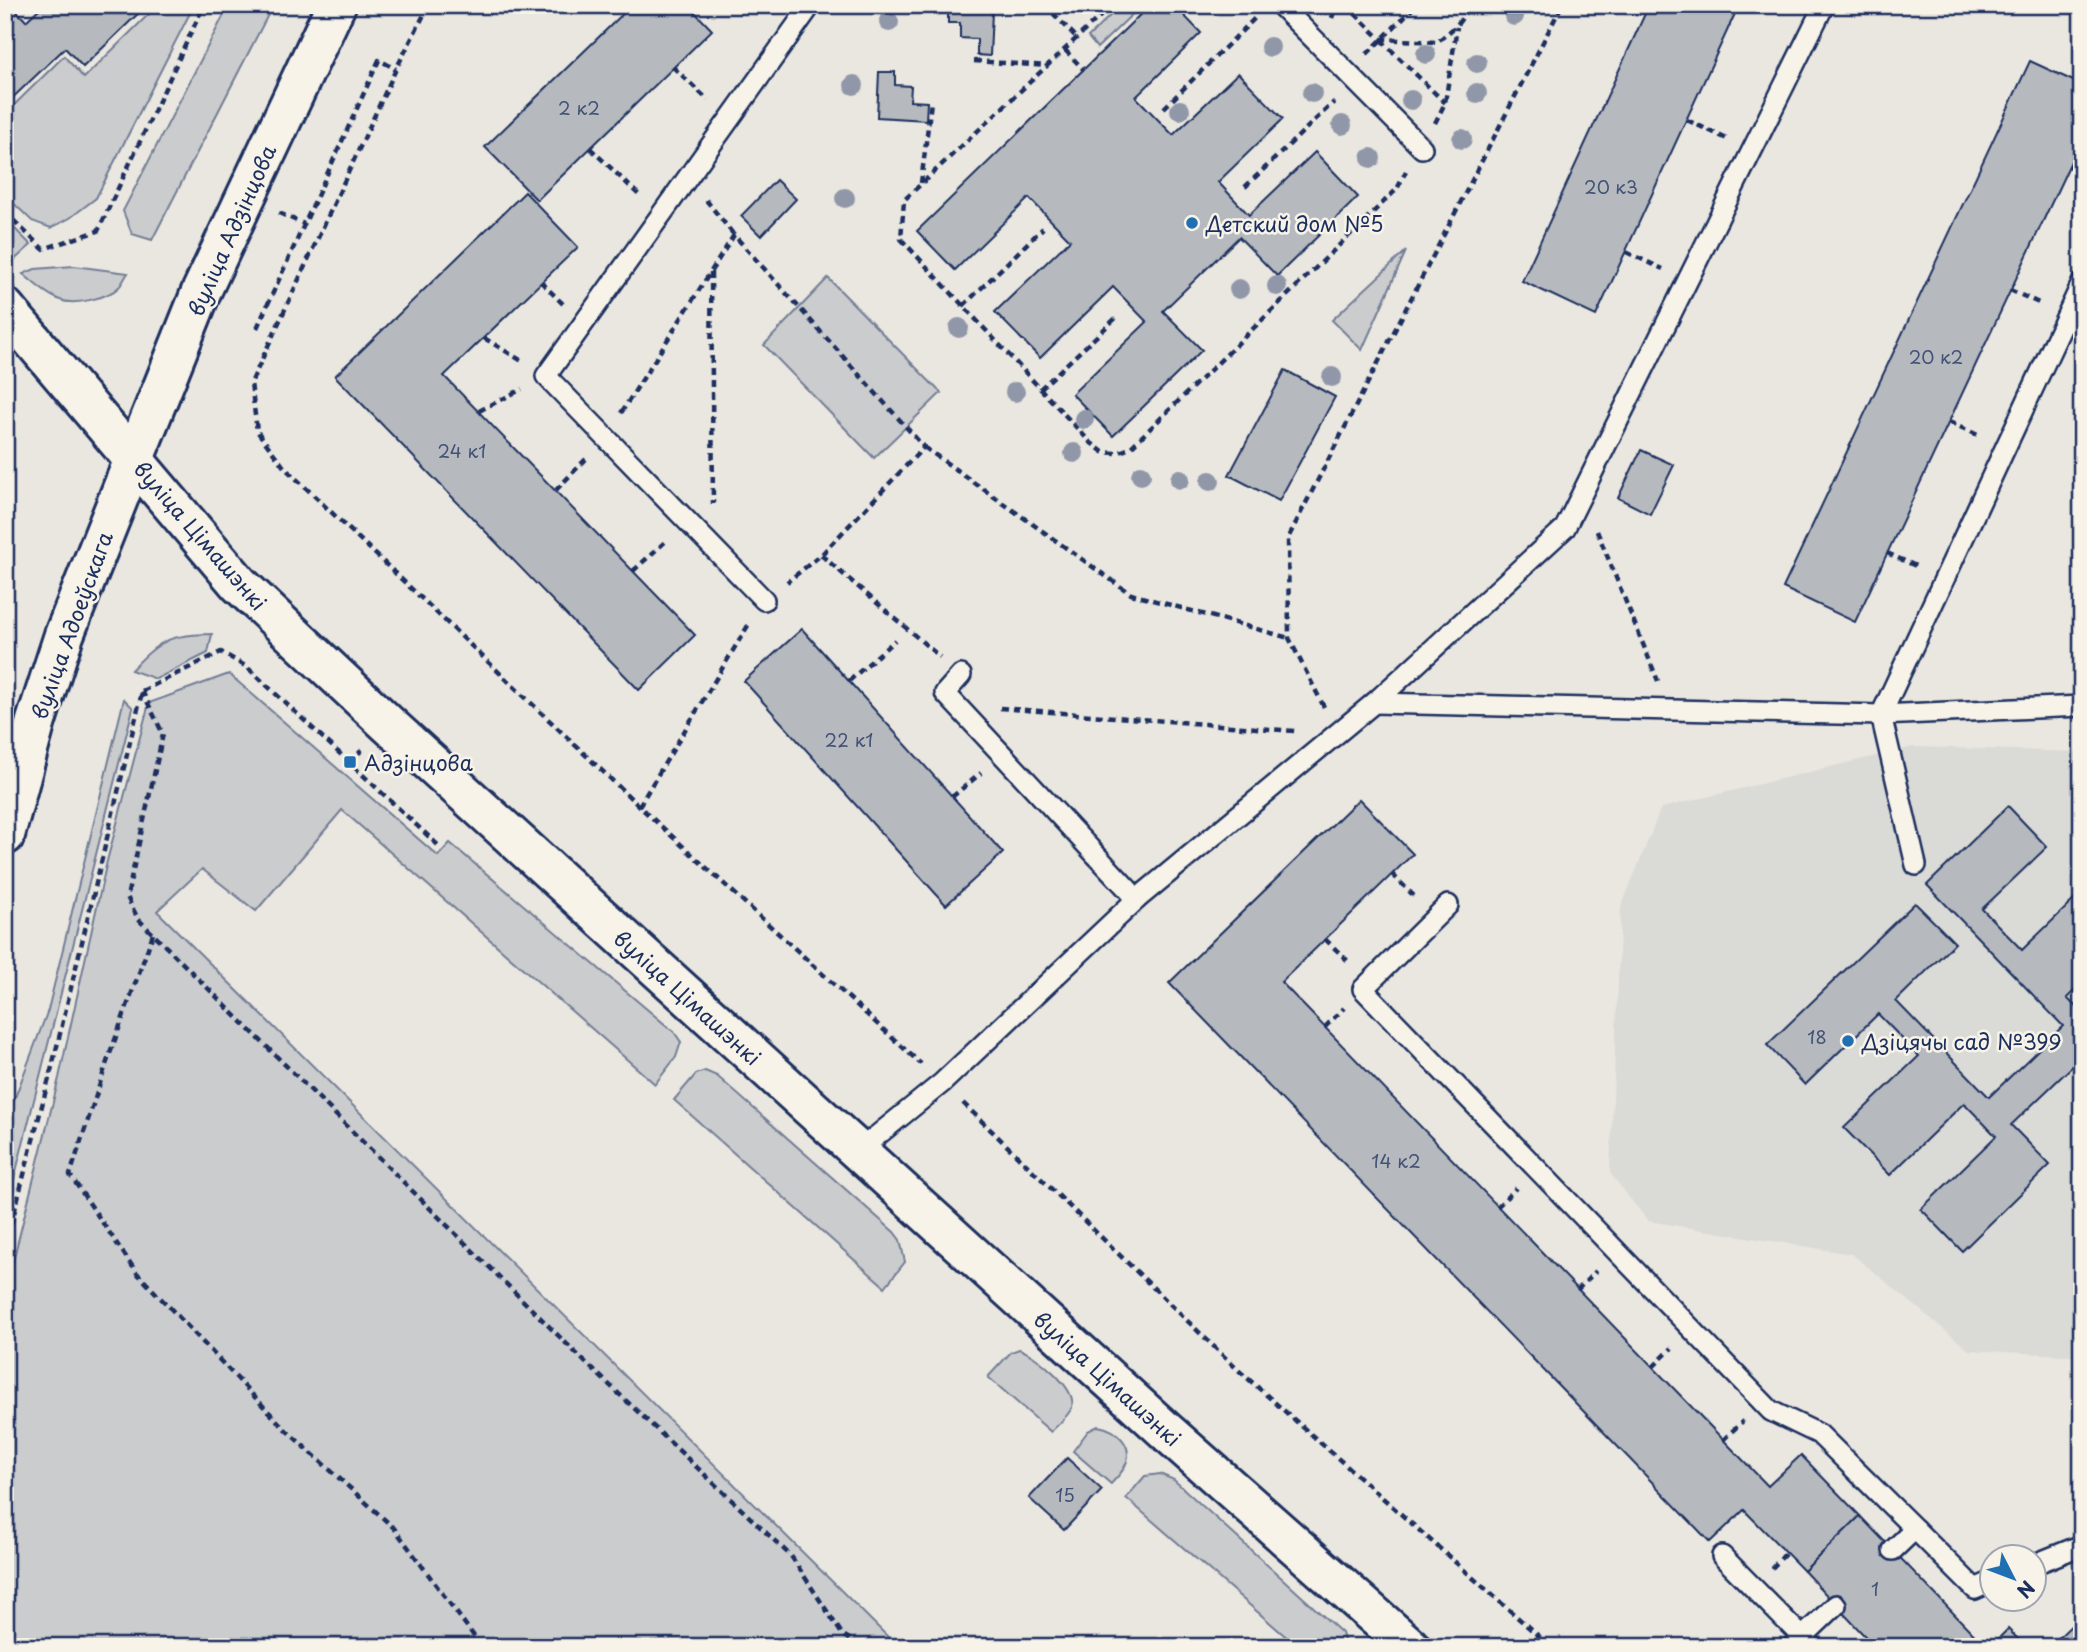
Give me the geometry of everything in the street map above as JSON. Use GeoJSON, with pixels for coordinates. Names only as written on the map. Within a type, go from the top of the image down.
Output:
{"type":"FeatureCollection","features":[{"type":"Feature","properties":{"kind":"main road","name":"вуліца Адзінцова"},"geometry":{"type":"LineString","coordinates":[[134,459],[207,280],[336,5]]}},
{"type":"Feature","properties":{"kind":"main road","name":"вуліца Цімашэнкі"},"geometry":{"type":"LineString","coordinates":[[5,308],[240,584],[388,723],[1167,1432],[1410,1647]]}},
{"type":"Feature","properties":{"kind":"main road","name":"вуліца Адоеўскага"},"geometry":{"type":"LineString","coordinates":[[5,835],[36,720],[64,635],[134,459]]}},
{"type":"Feature","properties":{"kind":"lane"},"geometry":{"type":"LineString","coordinates":[[764,600],[546,376],[811,5]]}},
{"type":"Feature","properties":{"kind":"lane"},"geometry":{"type":"LineString","coordinates":[[858,1151],[942,1083],[1137,899],[1374,703],[1565,528],[1824,5]]}},
{"type":"Feature","properties":{"kind":"lane"},"geometry":{"type":"LineString","coordinates":[[1272,8],[1349,73],[1422,148]]}},
{"type":"Feature","properties":{"kind":"lane"},"geometry":{"type":"LineString","coordinates":[[1916,865],[1881,715],[2082,283]]}},
{"type":"Feature","properties":{"kind":"lane"},"geometry":{"type":"LineString","coordinates":[[961,675],[944,693],[1137,899]]}},
{"type":"Feature","properties":{"kind":"lane"},"geometry":{"type":"LineString","coordinates":[[1374,703],[1881,715],[2082,706]]}},
{"type":"Feature","properties":{"kind":"lane"},"geometry":{"type":"LineString","coordinates":[[1448,905],[1363,989],[1771,1411],[1819,1434],[1975,1589],[1979,1587]]}},
{"type":"Feature","properties":{"kind":"lane"},"geometry":{"type":"LineString","coordinates":[[1893,1550],[1915,1529]]}},
{"type":"Feature","properties":{"kind":"lane"},"geometry":{"type":"LineString","coordinates":[[2048,1559],[2082,1545]]}},
{"type":"Feature","properties":{"kind":"lane"},"geometry":{"type":"LineString","coordinates":[[1722,1556],[1802,1643],[1836,1605]]}},
{"type":"Feature","properties":{"kind":"path"},"geometry":{"type":"LineString","coordinates":[[5,212],[43,249],[98,231],[204,5]]}},
{"type":"Feature","properties":{"kind":"path"},"geometry":{"type":"LineString","coordinates":[[429,5],[396,69],[251,383],[257,431],[284,467],[639,806],[942,1083],[1236,1368],[1551,1647]]}},
{"type":"Feature","properties":{"kind":"path"},"geometry":{"type":"LineString","coordinates":[[1045,5],[1077,38]]}},
{"type":"Feature","properties":{"kind":"path"},"geometry":{"type":"LineString","coordinates":[[1346,5],[1446,103]]}},
{"type":"Feature","properties":{"kind":"path"},"geometry":{"type":"LineString","coordinates":[[1349,73],[1416,5]]}},
{"type":"Feature","properties":{"kind":"path"},"geometry":{"type":"LineString","coordinates":[[1381,39],[1437,42],[1457,26],[1467,9],[1466,5]]}},
{"type":"Feature","properties":{"kind":"path"},"geometry":{"type":"LineString","coordinates":[[1337,734],[1289,638],[1288,538],[1562,5]]}},
{"type":"Feature","properties":{"kind":"path"},"geometry":{"type":"LineString","coordinates":[[1110,6],[904,200],[901,239],[1090,442],[1103,452],[1117,453],[1130,447],[1397,189],[1408,165]]}},
{"type":"Feature","properties":{"kind":"path"},"geometry":{"type":"LineString","coordinates":[[1164,108],[1272,8]]}},
{"type":"Feature","properties":{"kind":"path"},"geometry":{"type":"LineString","coordinates":[[1422,148],[1446,103],[1457,26]]}},
{"type":"Feature","properties":{"kind":"path"},"geometry":{"type":"LineString","coordinates":[[1065,50],[1084,70]]}},
{"type":"Feature","properties":{"kind":"path"},"geometry":{"type":"LineString","coordinates":[[257,328],[379,60],[396,69]]}},
{"type":"Feature","properties":{"kind":"path"},"geometry":{"type":"LineString","coordinates":[[974,61],[1048,66]]}},
{"type":"Feature","properties":{"kind":"path"},"geometry":{"type":"LineString","coordinates":[[673,67],[729,121]]}},
{"type":"Feature","properties":{"kind":"path"},"geometry":{"type":"LineString","coordinates":[[1245,187],[1335,101]]}},
{"type":"Feature","properties":{"kind":"path"},"geometry":{"type":"LineString","coordinates":[[921,183],[931,102]]}},
{"type":"Feature","properties":{"kind":"path"},"geometry":{"type":"LineString","coordinates":[[1686,120],[1752,151]]}},
{"type":"Feature","properties":{"kind":"path"},"geometry":{"type":"LineString","coordinates":[[590,148],[660,216]]}},
{"type":"Feature","properties":{"kind":"path"},"geometry":{"type":"LineString","coordinates":[[2069,166],[2082,172]]}},
{"type":"Feature","properties":{"kind":"path"},"geometry":{"type":"LineString","coordinates":[[688,177],[734,235],[924,447],[1131,594],[1289,638]]}},
{"type":"Feature","properties":{"kind":"path"},"geometry":{"type":"LineString","coordinates":[[963,306],[1043,228]]}},
{"type":"Feature","properties":{"kind":"path"},"geometry":{"type":"LineString","coordinates":[[556,490],[606,438],[734,235]]}},
{"type":"Feature","properties":{"kind":"path"},"geometry":{"type":"LineString","coordinates":[[1626,252],[1688,280]]}},
{"type":"Feature","properties":{"kind":"path"},"geometry":{"type":"LineString","coordinates":[[711,271],[714,548]]}},
{"type":"Feature","properties":{"kind":"path"},"geometry":{"type":"LineString","coordinates":[[1040,389],[1117,317]]}},
{"type":"Feature","properties":{"kind":"path"},"geometry":{"type":"LineString","coordinates":[[484,338],[546,376]]}},
{"type":"Feature","properties":{"kind":"path"},"geometry":{"type":"LineString","coordinates":[[479,411],[546,376]]}},
{"type":"Feature","properties":{"kind":"path"},"geometry":{"type":"LineString","coordinates":[[639,806],[764,600],[821,555],[924,447]]}},
{"type":"Feature","properties":{"kind":"path"},"geometry":{"type":"LineString","coordinates":[[1582,494],[1670,710]]}},
{"type":"Feature","properties":{"kind":"path"},"geometry":{"type":"LineString","coordinates":[[633,571],[687,521]]}},
{"type":"Feature","properties":{"kind":"path"},"geometry":{"type":"LineString","coordinates":[[821,555],[998,708],[1337,734]]}},
{"type":"Feature","properties":{"kind":"path"},"geometry":{"type":"LineString","coordinates":[[849,681],[895,640]]}},
{"type":"Feature","properties":{"kind":"path"},"geometry":{"type":"LineString","coordinates":[[142,691],[221,652],[247,667],[440,847]]}},
{"type":"Feature","properties":{"kind":"path"},"geometry":{"type":"LineString","coordinates":[[142,691],[163,734],[127,897],[138,919],[584,1361],[790,1556],[842,1634],[861,1647]]}},
{"type":"Feature","properties":{"kind":"path"},"geometry":{"type":"LineString","coordinates":[[5,1248],[52,1067],[142,691]]}},
{"type":"Feature","properties":{"kind":"path"},"geometry":{"type":"LineString","coordinates":[[952,797],[1002,754]]}},
{"type":"Feature","properties":{"kind":"path"},"geometry":{"type":"LineString","coordinates":[[153,934],[70,1175],[137,1273],[286,1430],[394,1528],[482,1647]]}},
{"type":"Feature","properties":{"kind":"shaded area"},"geometry":{"type":"Polygon","coordinates":[[[158,5],[194,5],[96,198],[70,218],[51,228],[32,221],[5,195],[5,114],[64,56],[84,78],[158,5]]]}},
{"type":"Feature","properties":{"kind":"shaded area"},"geometry":{"type":"Polygon","coordinates":[[[229,5],[273,5],[152,240],[132,234],[123,211],[229,5]]]}},
{"type":"Feature","properties":{"kind":"shaded area"},"geometry":{"type":"Polygon","coordinates":[[[1121,5],[1142,5],[1097,48],[1088,37],[1121,5]]]}},
{"type":"Feature","properties":{"kind":"shaded area"},"geometry":{"type":"Polygon","coordinates":[[[5,219],[31,245],[12,262],[5,255],[5,219]]]}},
{"type":"Feature","properties":{"kind":"shaded area"},"geometry":{"type":"Polygon","coordinates":[[[1406,251],[1362,350],[1332,320],[1406,251]]]}},
{"type":"Feature","properties":{"kind":"shaded area"},"geometry":{"type":"Polygon","coordinates":[[[74,266],[128,273],[114,291],[99,298],[74,302],[66,302],[50,295],[23,274],[35,269],[74,266]]]}},
{"type":"Feature","properties":{"kind":"shaded area"},"geometry":{"type":"Polygon","coordinates":[[[828,278],[941,393],[874,458],[764,345],[828,278]]]}},
{"type":"Feature","properties":{"kind":"shaded area"},"geometry":{"type":"Polygon","coordinates":[[[212,634],[208,653],[156,679],[131,670],[158,645],[176,637],[212,634]]]}},
{"type":"Feature","properties":{"kind":"shaded area"},"geometry":{"type":"Polygon","coordinates":[[[229,674],[438,856],[450,843],[674,1032],[681,1042],[676,1057],[655,1084],[342,810],[256,911],[202,869],[157,911],[898,1647],[5,1647],[5,1293],[59,1078],[107,861],[149,703],[229,674]]]}},
{"type":"Feature","properties":{"kind":"shaded area"},"geometry":{"type":"Polygon","coordinates":[[[124,699],[133,708],[5,1215],[5,1124],[48,1010],[124,699]]]}},
{"type":"Feature","properties":{"kind":"shaded area","name":"Дзіцячы сад №399"},"geometry":{"type":"Polygon","coordinates":[[[1913,747],[2082,752],[2082,1356],[1969,1350],[1852,1254],[1648,1221],[1610,1173],[1621,908],[1661,808],[1913,747]]]}},
{"type":"Feature","properties":{"kind":"shaded area"},"geometry":{"type":"Polygon","coordinates":[[[705,1071],[717,1076],[894,1232],[900,1240],[905,1262],[885,1287],[674,1100],[696,1074],[705,1071]]]}},
{"type":"Feature","properties":{"kind":"shaded area"},"geometry":{"type":"Polygon","coordinates":[[[1019,1349],[1053,1373],[1072,1399],[1072,1407],[1066,1417],[1051,1432],[988,1377],[1011,1352],[1019,1349]]]}},
{"type":"Feature","properties":{"kind":"shaded area"},"geometry":{"type":"Polygon","coordinates":[[[1098,1426],[1118,1435],[1128,1452],[1124,1469],[1111,1484],[1073,1451],[1088,1431],[1098,1426]]]}},
{"type":"Feature","properties":{"kind":"shaded area"},"geometry":{"type":"Polygon","coordinates":[[[1160,1474],[1174,1480],[1342,1633],[1342,1647],[1298,1647],[1126,1498],[1145,1476],[1160,1474]]]}},
{"type":"Feature","properties":{"kind":"building"},"geometry":{"type":"Polygon","coordinates":[[[5,5],[11,5],[26,21],[43,5],[147,5],[83,67],[65,48],[5,105],[5,5]]]}},
{"type":"Feature","properties":{"kind":"building"},"geometry":{"type":"Polygon","coordinates":[[[632,5],[688,5],[712,30],[537,200],[485,147],[632,5]]]}},
{"type":"Feature","properties":{"kind":"building","name":"Детский дом №5"},"geometry":{"type":"Polygon","coordinates":[[[1150,5],[1174,5],[1201,33],[1136,97],[1173,135],[1238,73],[1283,119],[1218,182],[1249,215],[1315,152],[1358,197],[1277,276],[1239,237],[1163,311],[1202,350],[1113,436],[1072,394],[1147,322],[1113,287],[1040,358],[995,312],[1070,240],[1029,198],[955,270],[917,231],[1150,5]]]}},
{"type":"Feature","properties":{"kind":"building"},"geometry":{"type":"Polygon","coordinates":[[[1649,5],[1739,5],[1596,316],[1522,281],[1649,5]]]}},
{"type":"Feature","properties":{"kind":"building"},"geometry":{"type":"Polygon","coordinates":[[[948,10],[992,11],[990,56],[977,55],[977,39],[960,38],[960,23],[948,23],[948,10]]]}},
{"type":"Feature","properties":{"kind":"building"},"geometry":{"type":"Polygon","coordinates":[[[2030,61],[2082,85],[2082,138],[1855,622],[1783,588],[2030,61]]]}},
{"type":"Feature","properties":{"kind":"building"},"geometry":{"type":"Polygon","coordinates":[[[879,72],[895,72],[895,85],[911,86],[910,101],[927,102],[926,120],[877,117],[879,72]]]}},
{"type":"Feature","properties":{"kind":"building"},"geometry":{"type":"Polygon","coordinates":[[[776,180],[796,199],[761,236],[741,216],[776,180]]]}},
{"type":"Feature","properties":{"kind":"building"},"geometry":{"type":"Polygon","coordinates":[[[525,192],[578,247],[444,376],[695,635],[639,690],[335,376],[525,192]]]}},
{"type":"Feature","properties":{"kind":"building"},"geometry":{"type":"Polygon","coordinates":[[[1285,370],[1335,397],[1279,501],[1229,475],[1285,370]]]}},
{"type":"Feature","properties":{"kind":"building"},"geometry":{"type":"Polygon","coordinates":[[[1641,450],[1674,465],[1650,514],[1618,498],[1641,450]]]}},
{"type":"Feature","properties":{"kind":"building"},"geometry":{"type":"Polygon","coordinates":[[[802,629],[1003,853],[946,905],[744,681],[802,629]]]}},
{"type":"Feature","properties":{"kind":"building"},"geometry":{"type":"Polygon","coordinates":[[[1359,799],[1413,854],[1281,982],[1768,1486],[1801,1455],[1860,1516],[1804,1571],[1744,1510],[1710,1542],[1169,983],[1359,799]]]}},
{"type":"Feature","properties":{"kind":"building"},"geometry":{"type":"Polygon","coordinates":[[[2008,806],[2047,847],[1982,909],[2022,950],[2082,892],[2082,983],[2067,998],[2082,1013],[2082,1057],[2011,1125],[2050,1165],[1962,1251],[1921,1209],[1996,1136],[1964,1103],[1890,1175],[1844,1128],[1919,1056],[1878,1014],[1805,1085],[1767,1045],[1915,903],[1955,943],[1896,1001],[1989,1097],[2063,1026],[1927,885],[2008,806]]]}},
{"type":"Feature","properties":{"kind":"building"},"geometry":{"type":"Polygon","coordinates":[[[1067,1458],[1102,1490],[1064,1530],[1029,1498],[1067,1458]]]}},
{"type":"Feature","properties":{"kind":"building"},"geometry":{"type":"Polygon","coordinates":[[[1860,1516],[1986,1647],[1875,1647],[1804,1571],[1860,1516]]]}},
{"type":"Feature","properties":{"kind":"building"},"geometry":{"type":"Polygon","coordinates":[[[2082,1615],[2082,1647],[2049,1647],[2082,1615]]]}},
{"type":"Feature","properties":{"kind":"building"},"geometry":{"type":"Polygon","coordinates":[[[2008,1629],[2026,1647],[1990,1647],[2008,1629]]]}},
{"type":"Feature","properties":{"kind":"place","name":"Детский дом №5"},"geometry":{"type":"Point","coordinates":[1192,223]}},
{"type":"Feature","properties":{"kind":"place","name":"Адзінцова"},"geometry":{"type":"Point","coordinates":[350,762]}},
{"type":"Feature","properties":{"kind":"place","name":"Дзіцячы сад №399"},"geometry":{"type":"Point","coordinates":[1848,1041]}}]}
